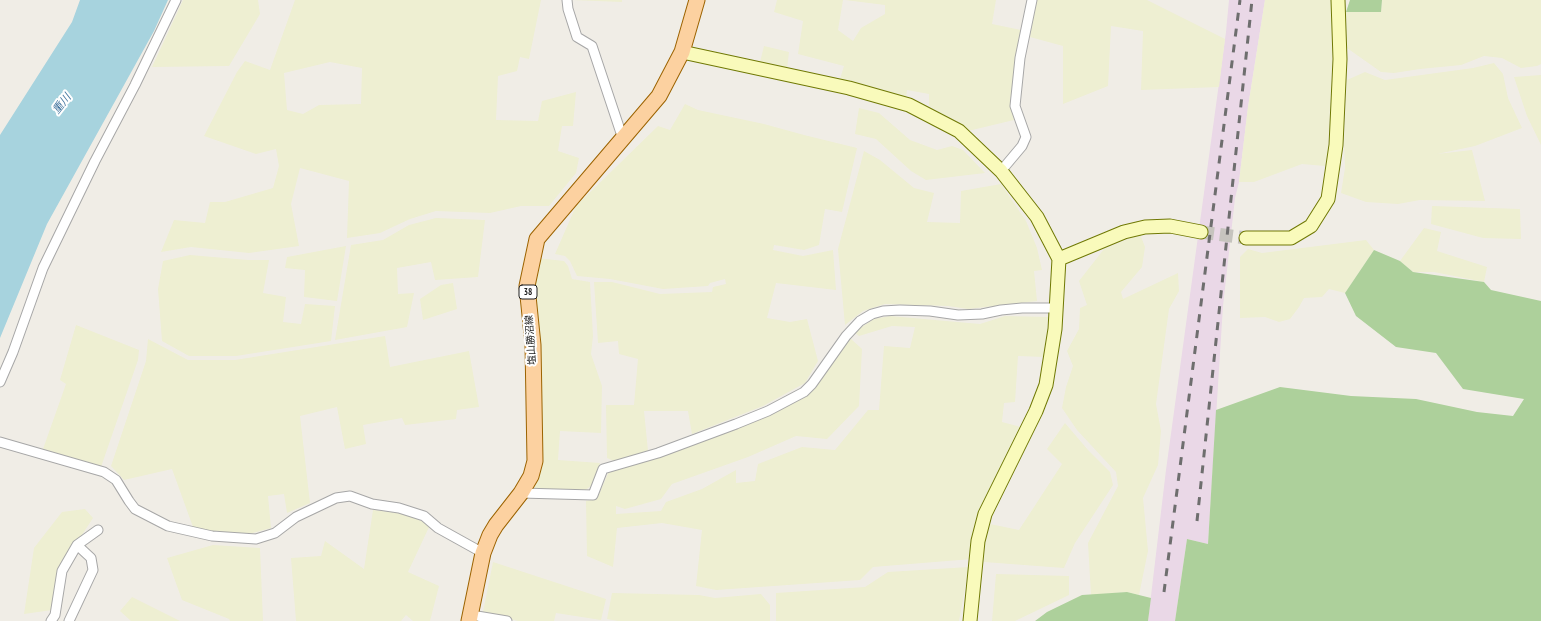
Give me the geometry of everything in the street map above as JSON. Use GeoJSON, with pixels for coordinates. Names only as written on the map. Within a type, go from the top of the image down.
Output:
{"type":"FeatureCollection","features":[{"type":"Feature","properties":{"kind":"main road","name":"塩山勝沼線"},"geometry":{"type":"LineString","coordinates":[[470,618],[483,554],[490,535],[531,476],[535,460],[533,345],[527,286],[537,239],[659,96],[682,52],[697,0]]}},
{"type":"Feature","properties":{"kind":"street"},"geometry":{"type":"LineString","coordinates":[[0,382],[13,352],[43,268],[176,0]]}},
{"type":"Feature","properties":{"kind":"street"},"geometry":{"type":"LineString","coordinates":[[567,0],[568,9],[577,37],[592,46],[623,139]]}},
{"type":"Feature","properties":{"kind":"street"},"geometry":{"type":"LineString","coordinates":[[1001,171],[1022,146],[1026,137],[1015,106],[1020,58],[1032,0]]}},
{"type":"Feature","properties":{"kind":"street"},"geometry":{"type":"LineString","coordinates":[[1246,238],[1291,238],[1311,226],[1328,199],[1336,130],[1340,59],[1338,0]]}},
{"type":"Feature","properties":{"kind":"street"},"geometry":{"type":"LineString","coordinates":[[682,52],[849,88],[909,105],[959,131],[1001,171],[1037,217],[1059,259],[1055,329],[1046,385],[1036,411],[985,514],[978,541],[970,621]]}},
{"type":"Feature","properties":{"kind":"street"},"geometry":{"type":"LineString","coordinates":[[1059,259],[1124,232],[1145,227],[1170,226],[1201,232]]}},
{"type":"Feature","properties":{"kind":"street"},"geometry":{"type":"LineString","coordinates":[[521,492],[593,495],[603,468],[658,453],[768,411],[804,392],[812,384],[846,336],[860,321],[872,314],[883,311],[900,310],[930,311],[958,315],[982,314],[1022,308],[1056,308]]}},
{"type":"Feature","properties":{"kind":"street"},"geometry":{"type":"LineString","coordinates":[[0,442],[104,472],[116,480],[135,509],[168,526],[183,530],[212,536],[256,539],[275,533],[296,517],[336,498],[350,496],[372,504],[399,508],[424,516],[438,528],[483,554]]}},
{"type":"Feature","properties":{"kind":"street"},"geometry":{"type":"LineString","coordinates":[[51,621],[55,614],[62,571],[77,545],[98,530]]}},
{"type":"Feature","properties":{"kind":"street"},"geometry":{"type":"LineString","coordinates":[[69,621],[92,570],[91,558],[77,545]]}},
{"type":"Feature","properties":{"kind":"street"},"geometry":{"type":"LineString","coordinates":[[470,618],[507,621]]}},
{"type":"Feature","properties":{"kind":"shaded area"},"geometry":{"type":"Polygon","coordinates":[[[1229,0],[1265,0],[1248,107],[1239,182],[1235,198],[1223,306],[1208,544],[1187,539],[1175,621],[1148,621],[1166,470],[1226,32],[1229,0]]]}},
{"type":"Feature","properties":{"kind":"green space"},"geometry":{"type":"Polygon","coordinates":[[[183,0],[258,0],[260,14],[229,66],[152,67],[183,0]]]}},
{"type":"Feature","properties":{"kind":"green space"},"geometry":{"type":"Polygon","coordinates":[[[295,0],[541,0],[529,59],[520,57],[517,71],[498,76],[496,120],[538,121],[542,101],[576,92],[573,126],[562,126],[558,151],[579,158],[576,173],[549,206],[521,206],[490,213],[436,211],[410,219],[380,233],[347,238],[349,181],[300,168],[291,204],[299,246],[249,253],[191,247],[161,252],[174,220],[205,223],[210,202],[225,202],[273,188],[279,166],[276,149],[256,154],[204,136],[237,72],[245,61],[270,70],[295,0]],[[330,62],[284,73],[287,110],[303,114],[319,105],[361,104],[362,68],[330,62]]]}},
{"type":"Feature","properties":{"kind":"green space"},"geometry":{"type":"Polygon","coordinates":[[[572,0],[622,0],[622,2],[572,0]]]}},
{"type":"Feature","properties":{"kind":"green space"},"geometry":{"type":"Polygon","coordinates":[[[777,0],[843,0],[838,30],[853,41],[861,28],[885,14],[885,5],[845,0],[996,0],[992,24],[1021,30],[1010,101],[1014,120],[968,131],[929,106],[929,94],[907,90],[906,98],[839,82],[844,66],[798,54],[803,21],[774,12],[777,0]]]}},
{"type":"Feature","properties":{"kind":"green space"},"geometry":{"type":"Polygon","coordinates":[[[1036,0],[1147,0],[1225,39],[1219,87],[1141,90],[1143,31],[1111,26],[1108,86],[1063,104],[1063,46],[1030,37],[1036,0]]]}},
{"type":"Feature","properties":{"kind":"green space"},"geometry":{"type":"Polygon","coordinates":[[[1265,0],[1331,0],[1333,44],[1328,151],[1325,166],[1302,164],[1254,182],[1239,182],[1248,107],[1265,0]]]}},
{"type":"Feature","properties":{"kind":"green space"},"geometry":{"type":"Polygon","coordinates":[[[1350,0],[1382,0],[1381,12],[1346,12],[1350,0]]]}},
{"type":"Feature","properties":{"kind":"green space"},"geometry":{"type":"Polygon","coordinates":[[[1382,0],[1541,0],[1541,64],[1521,68],[1502,58],[1484,56],[1461,65],[1394,73],[1381,72],[1347,48],[1346,12],[1381,12],[1382,0]]]}},
{"type":"Feature","properties":{"kind":"green space"},"geometry":{"type":"Polygon","coordinates":[[[764,46],[789,52],[787,69],[760,62],[764,46]]]}},
{"type":"Feature","properties":{"kind":"green space"},"geometry":{"type":"Polygon","coordinates":[[[1494,63],[1503,74],[1508,98],[1522,128],[1475,146],[1437,154],[1472,150],[1485,201],[1420,200],[1398,204],[1366,202],[1341,193],[1345,168],[1344,144],[1347,80],[1365,72],[1385,80],[1473,68],[1494,63]]]}},
{"type":"Feature","properties":{"kind":"green space"},"geometry":{"type":"Polygon","coordinates":[[[1541,75],[1541,145],[1527,116],[1514,77],[1541,75]]]}},
{"type":"Feature","properties":{"kind":"green space"},"geometry":{"type":"Polygon","coordinates":[[[685,104],[698,110],[764,124],[857,148],[842,212],[825,209],[819,245],[804,250],[774,245],[773,250],[803,256],[833,250],[836,290],[776,283],[767,318],[790,322],[807,319],[818,361],[805,383],[763,406],[692,434],[688,411],[644,411],[648,451],[614,461],[607,458],[606,405],[634,405],[638,359],[619,354],[618,341],[598,343],[594,282],[612,282],[660,294],[712,292],[713,287],[726,284],[725,279],[710,283],[708,286],[663,289],[610,279],[577,276],[570,261],[565,256],[555,254],[576,206],[658,126],[670,130],[685,104]]]}},
{"type":"Feature","properties":{"kind":"green space"},"geometry":{"type":"Polygon","coordinates":[[[859,108],[879,113],[910,140],[937,150],[952,146],[963,150],[985,173],[926,180],[911,171],[876,139],[855,134],[859,108]]]}},
{"type":"Feature","properties":{"kind":"green space"},"geometry":{"type":"Polygon","coordinates":[[[864,151],[880,160],[914,188],[934,193],[927,222],[960,223],[961,191],[1001,184],[1026,221],[1037,248],[1042,270],[1034,271],[1037,301],[968,309],[948,306],[885,304],[863,311],[845,325],[838,249],[864,151]]]}},
{"type":"Feature","properties":{"kind":"green space"},"geometry":{"type":"Polygon","coordinates":[[[1432,206],[1520,209],[1521,239],[1483,238],[1431,224],[1432,206]]]}},
{"type":"Feature","properties":{"kind":"green space"},"geometry":{"type":"Polygon","coordinates":[[[436,218],[485,220],[478,277],[435,280],[431,262],[397,268],[398,294],[414,293],[407,327],[335,340],[351,245],[383,240],[409,225],[436,218]]]}},
{"type":"Feature","properties":{"kind":"green space"},"geometry":{"type":"Polygon","coordinates":[[[1424,228],[1441,232],[1437,251],[1487,267],[1484,282],[1434,272],[1413,272],[1400,261],[1424,228]]]}},
{"type":"Feature","properties":{"kind":"green space"},"geometry":{"type":"Polygon","coordinates":[[[1140,234],[1145,247],[1142,267],[1121,292],[1123,299],[1178,273],[1179,291],[1169,309],[1156,404],[1161,431],[1158,465],[1143,498],[1148,551],[1139,595],[1127,592],[1091,595],[1088,543],[1118,486],[1116,472],[1077,430],[1062,408],[1066,387],[1073,366],[1067,351],[1079,329],[1080,308],[1087,305],[1079,281],[1104,249],[1140,234]]]}},
{"type":"Feature","properties":{"kind":"green space"},"geometry":{"type":"Polygon","coordinates":[[[1366,240],[1374,250],[1345,293],[1329,289],[1322,297],[1304,298],[1290,319],[1279,322],[1265,317],[1240,318],[1240,257],[1248,249],[1262,253],[1366,240]]]}},
{"type":"Feature","properties":{"kind":"green space"},"geometry":{"type":"Polygon","coordinates":[[[346,246],[337,301],[304,297],[305,270],[285,268],[287,257],[346,246]]]}},
{"type":"Feature","properties":{"kind":"green space"},"geometry":{"type":"Polygon","coordinates":[[[1374,250],[1400,261],[1413,272],[1484,282],[1491,290],[1541,301],[1541,621],[1175,621],[1187,539],[1208,544],[1216,410],[1280,387],[1351,396],[1416,399],[1477,412],[1513,416],[1524,399],[1463,389],[1436,353],[1396,347],[1356,316],[1345,293],[1374,250]]]}},
{"type":"Feature","properties":{"kind":"green space"},"geometry":{"type":"Polygon","coordinates":[[[190,255],[248,260],[269,260],[263,293],[286,297],[283,322],[301,324],[305,304],[335,306],[331,341],[236,356],[189,356],[162,341],[158,289],[163,261],[190,255]]]}},
{"type":"Feature","properties":{"kind":"green space"},"geometry":{"type":"Polygon","coordinates":[[[537,258],[564,261],[568,266],[572,279],[590,282],[593,336],[591,354],[602,386],[601,433],[560,431],[558,460],[600,463],[591,486],[584,491],[537,490],[532,486],[531,289],[537,258]]]}},
{"type":"Feature","properties":{"kind":"green space"},"geometry":{"type":"Polygon","coordinates":[[[453,283],[457,309],[423,320],[420,299],[441,285],[453,283]]]}},
{"type":"Feature","properties":{"kind":"green space"},"geometry":{"type":"Polygon","coordinates":[[[890,316],[980,324],[1005,316],[1048,317],[1045,357],[1018,356],[1015,402],[1004,403],[1002,422],[1021,427],[972,559],[873,567],[860,580],[716,590],[696,586],[702,530],[662,523],[617,528],[613,567],[587,556],[586,501],[597,499],[609,471],[736,429],[804,398],[816,386],[850,338],[862,349],[859,406],[827,439],[796,436],[748,457],[672,484],[661,499],[625,509],[616,506],[616,514],[661,511],[666,502],[702,489],[736,470],[736,483],[755,481],[758,464],[802,447],[835,450],[868,410],[879,410],[884,346],[910,348],[915,327],[892,326],[859,336],[854,332],[874,319],[890,316]]]}},
{"type":"Feature","properties":{"kind":"green space"},"geometry":{"type":"Polygon","coordinates":[[[76,325],[139,350],[138,360],[101,467],[43,449],[66,384],[60,380],[76,325]]]}},
{"type":"Feature","properties":{"kind":"green space"},"geometry":{"type":"Polygon","coordinates":[[[385,336],[390,367],[469,351],[479,407],[457,410],[456,419],[405,425],[402,418],[363,425],[366,444],[345,449],[337,407],[300,416],[310,503],[287,513],[284,494],[268,496],[271,528],[249,534],[208,531],[193,527],[172,469],[124,480],[111,466],[146,361],[148,339],[188,360],[235,360],[385,336]]]}},
{"type":"Feature","properties":{"kind":"green space"},"geometry":{"type":"Polygon","coordinates":[[[1065,423],[1088,450],[1110,472],[1113,485],[1075,543],[1064,568],[984,562],[984,546],[990,524],[1019,530],[1062,464],[1047,449],[1065,423]]]}},
{"type":"Feature","properties":{"kind":"green space"},"geometry":{"type":"Polygon","coordinates":[[[85,509],[93,518],[57,573],[52,610],[24,614],[34,548],[62,512],[85,509]]]}},
{"type":"Feature","properties":{"kind":"green space"},"geometry":{"type":"Polygon","coordinates":[[[373,510],[406,514],[430,525],[408,572],[439,586],[430,621],[413,621],[406,615],[401,621],[296,621],[291,558],[321,556],[325,541],[364,569],[373,510]]]}},
{"type":"Feature","properties":{"kind":"green space"},"geometry":{"type":"Polygon","coordinates":[[[213,545],[260,548],[263,621],[230,621],[229,619],[182,600],[167,558],[213,545]]]}},
{"type":"Feature","properties":{"kind":"green space"},"geometry":{"type":"Polygon","coordinates":[[[493,562],[606,599],[601,620],[556,613],[554,621],[518,621],[483,612],[493,562]]]}},
{"type":"Feature","properties":{"kind":"green space"},"geometry":{"type":"Polygon","coordinates":[[[969,567],[959,621],[776,621],[776,593],[865,587],[888,572],[969,567]]]}},
{"type":"Feature","properties":{"kind":"green space"},"geometry":{"type":"Polygon","coordinates":[[[996,574],[1069,576],[1069,595],[1015,621],[992,621],[996,574]]]}},
{"type":"Feature","properties":{"kind":"green space"},"geometry":{"type":"Polygon","coordinates":[[[1127,592],[1151,598],[1148,621],[1035,621],[1047,612],[1082,595],[1127,592]]]}},
{"type":"Feature","properties":{"kind":"green space"},"geometry":{"type":"Polygon","coordinates":[[[612,593],[699,595],[715,598],[761,594],[770,605],[770,621],[618,621],[607,619],[612,593]]]}},
{"type":"Feature","properties":{"kind":"green space"},"geometry":{"type":"Polygon","coordinates":[[[132,597],[180,621],[131,621],[120,611],[132,597]]]}},
{"type":"Feature","properties":{"kind":"water","name":"重川"},"geometry":{"type":"Polygon","coordinates":[[[80,0],[168,0],[154,31],[47,224],[0,338],[0,135],[72,22],[80,0]]]}},
{"type":"Feature","properties":{"kind":"tunnel"},"geometry":{"type":"LineString","coordinates":[[1201,232],[1246,238]]}},
{"type":"Feature","properties":{"kind":"railway"},"geometry":{"type":"LineString","coordinates":[[1164,592],[1240,0]]}},
{"type":"Feature","properties":{"kind":"railway"},"geometry":{"type":"LineString","coordinates":[[1197,521],[1252,0]]}}]}
